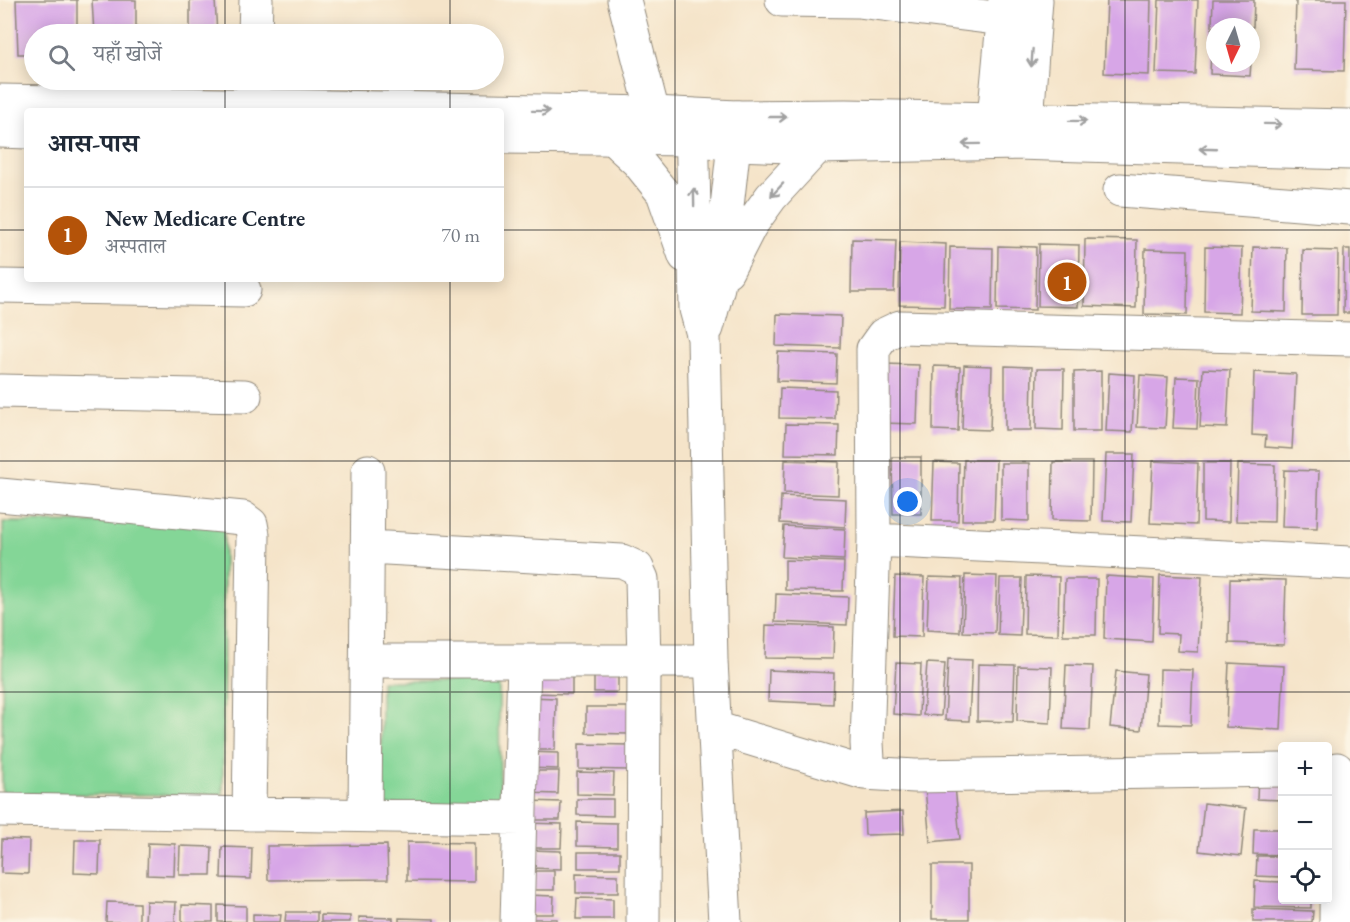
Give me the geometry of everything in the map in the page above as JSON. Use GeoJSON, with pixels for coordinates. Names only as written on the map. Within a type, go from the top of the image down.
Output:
{"type":"FeatureCollection","features":[{"type":"Feature","properties":{"kind":"street"},"geometry":{"type":"LineString","coordinates":[[255,24],[256,0]]}},
{"type":"Feature","properties":{"kind":"street"},"geometry":{"type":"LineString","coordinates":[[624,0],[653,113]]}},
{"type":"Feature","properties":{"kind":"street"},"geometry":{"type":"LineString","coordinates":[[782,0],[858,1],[1004,9],[1010,128]]}},
{"type":"Feature","properties":{"kind":"street"},"geometry":{"type":"LineString","coordinates":[[1010,128],[1036,0]]}},
{"type":"Feature","properties":{"kind":"street"},"geometry":{"type":"LineString","coordinates":[[0,101],[253,93],[653,113],[692,127]]}},
{"type":"Feature","properties":{"kind":"street"},"geometry":{"type":"LineString","coordinates":[[736,130],[846,116],[1350,153]]}},
{"type":"Feature","properties":{"kind":"street"},"geometry":{"type":"LineString","coordinates":[[504,137],[612,138],[692,127],[736,130],[817,147],[1010,128],[1350,126]]}},
{"type":"Feature","properties":{"kind":"street"},"geometry":{"type":"LineString","coordinates":[[692,127],[707,286]]}},
{"type":"Feature","properties":{"kind":"street"},"geometry":{"type":"LineString","coordinates":[[724,922],[711,661],[704,338],[707,286],[736,130]]}},
{"type":"Feature","properties":{"kind":"street"},"geometry":{"type":"LineString","coordinates":[[0,131],[24,132]]}},
{"type":"Feature","properties":{"kind":"street"},"geometry":{"type":"LineString","coordinates":[[612,138],[638,162],[663,193],[707,286]]}},
{"type":"Feature","properties":{"kind":"street"},"geometry":{"type":"LineString","coordinates":[[707,286],[771,197],[817,147]]}},
{"type":"Feature","properties":{"kind":"street"},"geometry":{"type":"LineString","coordinates":[[1120,190],[1350,208]]}},
{"type":"Feature","properties":{"kind":"street"},"geometry":{"type":"LineString","coordinates":[[0,286],[244,290]]}},
{"type":"Feature","properties":{"kind":"street"},"geometry":{"type":"LineString","coordinates":[[864,773],[868,760],[874,540],[873,349],[883,335],[900,327],[1350,339]]}},
{"type":"Feature","properties":{"kind":"street"},"geometry":{"type":"LineString","coordinates":[[0,391],[245,396]]}},
{"type":"Feature","properties":{"kind":"street"},"geometry":{"type":"LineString","coordinates":[[365,815],[368,471]]}},
{"type":"Feature","properties":{"kind":"street"},"geometry":{"type":"LineString","coordinates":[[0,495],[243,518],[251,524],[253,535],[249,814]]}},
{"type":"Feature","properties":{"kind":"street"},"geometry":{"type":"LineString","coordinates":[[874,540],[1350,563]]}},
{"type":"Feature","properties":{"kind":"street"},"geometry":{"type":"LineString","coordinates":[[368,547],[622,561],[636,568],[642,579],[644,661],[643,922]]}},
{"type":"Feature","properties":{"kind":"street"},"geometry":{"type":"LineString","coordinates":[[366,661],[711,661]]}},
{"type":"Feature","properties":{"kind":"street"},"geometry":{"type":"LineString","coordinates":[[517,922],[524,661]]}},
{"type":"Feature","properties":{"kind":"street"},"geometry":{"type":"LineString","coordinates":[[715,728],[864,773],[915,776],[1278,770]]}},
{"type":"Feature","properties":{"kind":"street"},"geometry":{"type":"LineString","coordinates":[[1336,922],[1338,770]]}},
{"type":"Feature","properties":{"kind":"street"},"geometry":{"type":"LineString","coordinates":[[0,810],[520,818]]}},
{"type":"Feature","properties":{"kind":"green space"},"geometry":{"type":"Polygon","coordinates":[[[3,522],[224,523],[223,795],[2,794],[3,522]]]}},
{"type":"Feature","properties":{"kind":"green space"},"geometry":{"type":"Polygon","coordinates":[[[381,681],[499,681],[500,805],[381,805],[381,681]]]}},
{"type":"Feature","properties":{"kind":"building"},"geometry":{"type":"Polygon","coordinates":[[[16,0],[77,0],[77,24],[24,24],[24,54],[18,54],[16,0]]]}},
{"type":"Feature","properties":{"kind":"building"},"geometry":{"type":"Polygon","coordinates":[[[92,0],[136,0],[136,24],[93,24],[92,0]]]}},
{"type":"Feature","properties":{"kind":"building"},"geometry":{"type":"Polygon","coordinates":[[[190,0],[215,0],[216,24],[190,24],[190,0]]]}},
{"type":"Feature","properties":{"kind":"building"},"geometry":{"type":"Polygon","coordinates":[[[1107,0],[1151,0],[1149,75],[1104,73],[1107,0]]]}},
{"type":"Feature","properties":{"kind":"building"},"geometry":{"type":"Polygon","coordinates":[[[1159,0],[1198,0],[1195,74],[1156,73],[1159,0]]]}},
{"type":"Feature","properties":{"kind":"building"},"geometry":{"type":"Polygon","coordinates":[[[1213,0],[1254,0],[1253,18],[1212,18],[1213,0]]]}},
{"type":"Feature","properties":{"kind":"building"},"geometry":{"type":"Polygon","coordinates":[[[1296,0],[1346,0],[1344,71],[1294,70],[1296,0]]]}},
{"type":"Feature","properties":{"kind":"building"},"geometry":{"type":"Polygon","coordinates":[[[1210,72],[1250,72],[1250,76],[1210,74],[1210,72]]]}},
{"type":"Feature","properties":{"kind":"building"},"geometry":{"type":"Polygon","coordinates":[[[852,239],[896,240],[894,292],[851,292],[852,239]]]}},
{"type":"Feature","properties":{"kind":"building"},"geometry":{"type":"Polygon","coordinates":[[[1085,239],[1137,240],[1136,308],[1084,306],[1085,239]]]}},
{"type":"Feature","properties":{"kind":"building"},"geometry":{"type":"Polygon","coordinates":[[[900,242],[946,244],[944,306],[899,305],[900,242]]]}},
{"type":"Feature","properties":{"kind":"building"},"geometry":{"type":"Polygon","coordinates":[[[1039,244],[1079,245],[1078,307],[1038,306],[1039,244]]]}},
{"type":"Feature","properties":{"kind":"building"},"geometry":{"type":"Polygon","coordinates":[[[998,246],[1036,247],[1035,310],[997,309],[998,246]]]}},
{"type":"Feature","properties":{"kind":"building"},"geometry":{"type":"Polygon","coordinates":[[[950,247],[993,248],[992,310],[949,309],[950,247]]]}},
{"type":"Feature","properties":{"kind":"building"},"geometry":{"type":"Polygon","coordinates":[[[1205,247],[1242,248],[1240,313],[1204,312],[1205,247]]]}},
{"type":"Feature","properties":{"kind":"building"},"geometry":{"type":"Polygon","coordinates":[[[1253,247],[1287,248],[1286,312],[1251,311],[1253,247]]]}},
{"type":"Feature","properties":{"kind":"building"},"geometry":{"type":"Polygon","coordinates":[[[1145,249],[1188,250],[1187,315],[1144,314],[1145,249]]]}},
{"type":"Feature","properties":{"kind":"building"},"geometry":{"type":"Polygon","coordinates":[[[1344,249],[1350,249],[1350,313],[1343,313],[1344,249]]]}},
{"type":"Feature","properties":{"kind":"building"},"geometry":{"type":"Polygon","coordinates":[[[1303,250],[1338,251],[1337,315],[1302,315],[1303,250]]]}},
{"type":"Feature","properties":{"kind":"building"},"geometry":{"type":"Polygon","coordinates":[[[777,314],[841,316],[840,348],[776,346],[777,314]]]}},
{"type":"Feature","properties":{"kind":"building"},"geometry":{"type":"Polygon","coordinates":[[[778,352],[837,354],[836,383],[777,381],[778,352]]]}},
{"type":"Feature","properties":{"kind":"building"},"geometry":{"type":"Polygon","coordinates":[[[883,364],[919,365],[917,424],[882,423],[883,364]]]}},
{"type":"Feature","properties":{"kind":"building"},"geometry":{"type":"Polygon","coordinates":[[[964,365],[992,366],[990,430],[962,429],[964,365]]]}},
{"type":"Feature","properties":{"kind":"building"},"geometry":{"type":"Polygon","coordinates":[[[934,366],[960,367],[958,431],[933,430],[934,366]]]}},
{"type":"Feature","properties":{"kind":"building"},"geometry":{"type":"Polygon","coordinates":[[[1005,366],[1032,367],[1031,430],[1005,430],[1005,366]]]}},
{"type":"Feature","properties":{"kind":"building"},"geometry":{"type":"Polygon","coordinates":[[[1037,369],[1064,369],[1063,430],[1036,429],[1037,369]]]}},
{"type":"Feature","properties":{"kind":"building"},"geometry":{"type":"Polygon","coordinates":[[[1203,369],[1230,370],[1227,428],[1200,427],[1203,369]]]}},
{"type":"Feature","properties":{"kind":"building"},"geometry":{"type":"Polygon","coordinates":[[[1101,371],[1101,431],[1074,431],[1074,372],[1101,371]]]}},
{"type":"Feature","properties":{"kind":"building"},"geometry":{"type":"Polygon","coordinates":[[[1254,372],[1296,374],[1292,449],[1265,447],[1266,436],[1252,435],[1254,372]]]}},
{"type":"Feature","properties":{"kind":"building"},"geometry":{"type":"Polygon","coordinates":[[[1109,373],[1135,375],[1132,432],[1106,431],[1109,373]]]}},
{"type":"Feature","properties":{"kind":"building"},"geometry":{"type":"Polygon","coordinates":[[[1140,375],[1168,377],[1165,428],[1137,427],[1140,375]]]}},
{"type":"Feature","properties":{"kind":"building"},"geometry":{"type":"Polygon","coordinates":[[[1176,377],[1199,378],[1197,429],[1173,428],[1176,377]]]}},
{"type":"Feature","properties":{"kind":"building"},"geometry":{"type":"Polygon","coordinates":[[[780,388],[836,390],[835,419],[779,418],[780,388]]]}},
{"type":"Feature","properties":{"kind":"building"},"geometry":{"type":"Polygon","coordinates":[[[786,424],[839,425],[838,455],[785,454],[786,424]]]}},
{"type":"Feature","properties":{"kind":"building"},"geometry":{"type":"Polygon","coordinates":[[[1106,454],[1134,454],[1131,522],[1103,521],[1106,454]]]}},
{"type":"Feature","properties":{"kind":"building"},"geometry":{"type":"Polygon","coordinates":[[[892,457],[921,457],[921,514],[893,514],[892,457]]]}},
{"type":"Feature","properties":{"kind":"building"},"geometry":{"type":"Polygon","coordinates":[[[785,460],[839,462],[838,495],[784,493],[785,460]]]}},
{"type":"Feature","properties":{"kind":"building"},"geometry":{"type":"Polygon","coordinates":[[[964,460],[996,460],[994,520],[962,520],[964,460]]]}},
{"type":"Feature","properties":{"kind":"building"},"geometry":{"type":"Polygon","coordinates":[[[1153,461],[1198,463],[1196,525],[1150,523],[1153,461]]]}},
{"type":"Feature","properties":{"kind":"building"},"geometry":{"type":"Polygon","coordinates":[[[934,462],[959,463],[958,521],[932,521],[934,462]]]}},
{"type":"Feature","properties":{"kind":"building"},"geometry":{"type":"Polygon","coordinates":[[[1053,462],[1092,462],[1091,521],[1052,520],[1053,462]]]}},
{"type":"Feature","properties":{"kind":"building"},"geometry":{"type":"Polygon","coordinates":[[[1001,463],[1029,463],[1029,521],[1001,520],[1001,463]]]}},
{"type":"Feature","properties":{"kind":"building"},"geometry":{"type":"Polygon","coordinates":[[[1203,463],[1230,463],[1229,522],[1203,521],[1203,463]]]}},
{"type":"Feature","properties":{"kind":"building"},"geometry":{"type":"Polygon","coordinates":[[[1238,464],[1275,465],[1274,522],[1236,521],[1238,464]]]}},
{"type":"Feature","properties":{"kind":"building"},"geometry":{"type":"Polygon","coordinates":[[[1284,470],[1319,471],[1317,528],[1282,527],[1284,470]]]}},
{"type":"Feature","properties":{"kind":"building"},"geometry":{"type":"Polygon","coordinates":[[[781,496],[846,499],[845,527],[780,523],[781,496]]]}},
{"type":"Feature","properties":{"kind":"building"},"geometry":{"type":"Polygon","coordinates":[[[784,526],[845,529],[844,560],[782,557],[784,526]]]}},
{"type":"Feature","properties":{"kind":"building"},"geometry":{"type":"Polygon","coordinates":[[[785,560],[844,562],[843,591],[785,590],[785,560]]]}},
{"type":"Feature","properties":{"kind":"building"},"geometry":{"type":"Polygon","coordinates":[[[965,575],[997,576],[995,633],[963,632],[965,575]]]}},
{"type":"Feature","properties":{"kind":"building"},"geometry":{"type":"Polygon","coordinates":[[[1160,575],[1202,577],[1198,652],[1178,651],[1179,634],[1158,633],[1160,575]]]}},
{"type":"Feature","properties":{"kind":"building"},"geometry":{"type":"Polygon","coordinates":[[[895,576],[924,577],[922,637],[893,636],[895,576]]]}},
{"type":"Feature","properties":{"kind":"building"},"geometry":{"type":"Polygon","coordinates":[[[1026,576],[1059,577],[1058,635],[1025,634],[1026,576]]]}},
{"type":"Feature","properties":{"kind":"building"},"geometry":{"type":"Polygon","coordinates":[[[1106,576],[1154,579],[1152,642],[1104,639],[1106,576]]]}},
{"type":"Feature","properties":{"kind":"building"},"geometry":{"type":"Polygon","coordinates":[[[929,577],[962,578],[960,632],[927,630],[929,577]]]}},
{"type":"Feature","properties":{"kind":"building"},"geometry":{"type":"Polygon","coordinates":[[[1000,578],[1022,578],[1020,636],[998,635],[1000,578]]]}},
{"type":"Feature","properties":{"kind":"building"},"geometry":{"type":"Polygon","coordinates":[[[1065,579],[1097,579],[1096,635],[1063,635],[1065,579]]]}},
{"type":"Feature","properties":{"kind":"building"},"geometry":{"type":"Polygon","coordinates":[[[1230,579],[1286,580],[1284,645],[1229,643],[1230,579]]]}},
{"type":"Feature","properties":{"kind":"building"},"geometry":{"type":"Polygon","coordinates":[[[776,594],[848,597],[847,625],[775,622],[776,594]]]}},
{"type":"Feature","properties":{"kind":"building"},"geometry":{"type":"Polygon","coordinates":[[[766,625],[834,627],[833,659],[765,658],[766,625]]]}},
{"type":"Feature","properties":{"kind":"building"},"geometry":{"type":"Polygon","coordinates":[[[948,659],[972,660],[969,721],[945,720],[948,659]]]}},
{"type":"Feature","properties":{"kind":"building"},"geometry":{"type":"Polygon","coordinates":[[[896,663],[921,664],[919,716],[893,714],[896,663]]]}},
{"type":"Feature","properties":{"kind":"building"},"geometry":{"type":"Polygon","coordinates":[[[927,663],[945,664],[941,716],[923,715],[927,663]]]}},
{"type":"Feature","properties":{"kind":"building"},"geometry":{"type":"Polygon","coordinates":[[[1229,663],[1284,666],[1281,730],[1226,727],[1229,663]]]}},
{"type":"Feature","properties":{"kind":"building"},"geometry":{"type":"Polygon","coordinates":[[[978,664],[1015,665],[1013,722],[977,721],[978,664]]]}},
{"type":"Feature","properties":{"kind":"building"},"geometry":{"type":"Polygon","coordinates":[[[1066,665],[1093,666],[1090,730],[1063,729],[1066,665]]]}},
{"type":"Feature","properties":{"kind":"building"},"geometry":{"type":"Polygon","coordinates":[[[1018,666],[1052,667],[1050,723],[1017,721],[1018,666]]]}},
{"type":"Feature","properties":{"kind":"building"},"geometry":{"type":"Polygon","coordinates":[[[1160,669],[1193,670],[1191,725],[1159,724],[1160,669]]]}},
{"type":"Feature","properties":{"kind":"building"},"geometry":{"type":"Polygon","coordinates":[[[769,670],[834,673],[833,704],[768,701],[769,670]]]}},
{"type":"Feature","properties":{"kind":"building"},"geometry":{"type":"Polygon","coordinates":[[[530,671],[572,671],[572,694],[529,693],[530,671]]]}},
{"type":"Feature","properties":{"kind":"building"},"geometry":{"type":"Polygon","coordinates":[[[594,671],[618,671],[618,692],[594,692],[594,671]]]}},
{"type":"Feature","properties":{"kind":"building"},"geometry":{"type":"Polygon","coordinates":[[[1116,671],[1146,674],[1141,730],[1110,727],[1116,671]]]}},
{"type":"Feature","properties":{"kind":"building"},"geometry":{"type":"Polygon","coordinates":[[[529,697],[556,698],[555,750],[528,750],[529,697]]]}},
{"type":"Feature","properties":{"kind":"building"},"geometry":{"type":"Polygon","coordinates":[[[586,707],[630,707],[629,734],[586,733],[586,707]]]}},
{"type":"Feature","properties":{"kind":"building"},"geometry":{"type":"Polygon","coordinates":[[[579,744],[630,745],[629,770],[579,769],[579,744]]]}},
{"type":"Feature","properties":{"kind":"building"},"geometry":{"type":"Polygon","coordinates":[[[527,752],[558,753],[558,769],[527,768],[527,752]]]}},
{"type":"Feature","properties":{"kind":"building"},"geometry":{"type":"Polygon","coordinates":[[[527,771],[559,771],[558,794],[527,793],[527,771]]]}},
{"type":"Feature","properties":{"kind":"building"},"geometry":{"type":"Polygon","coordinates":[[[577,772],[614,773],[613,795],[577,794],[577,772]]]}},
{"type":"Feature","properties":{"kind":"building"},"geometry":{"type":"Polygon","coordinates":[[[1258,773],[1278,773],[1278,800],[1257,799],[1258,773]]]}},
{"type":"Feature","properties":{"kind":"building"},"geometry":{"type":"Polygon","coordinates":[[[955,786],[960,839],[930,842],[925,788],[955,786]]]}},
{"type":"Feature","properties":{"kind":"building"},"geometry":{"type":"Polygon","coordinates":[[[577,799],[613,799],[613,816],[577,815],[577,799]]]}},
{"type":"Feature","properties":{"kind":"building"},"geometry":{"type":"Polygon","coordinates":[[[528,801],[561,802],[560,820],[528,820],[528,801]]]}},
{"type":"Feature","properties":{"kind":"building"},"geometry":{"type":"Polygon","coordinates":[[[1204,803],[1246,808],[1241,856],[1199,851],[1204,803]]]}},
{"type":"Feature","properties":{"kind":"building"},"geometry":{"type":"Polygon","coordinates":[[[903,811],[904,834],[865,835],[864,813],[903,811]]]}},
{"type":"Feature","properties":{"kind":"building"},"geometry":{"type":"Polygon","coordinates":[[[577,822],[617,823],[617,847],[577,846],[577,822]]]}},
{"type":"Feature","properties":{"kind":"building"},"geometry":{"type":"Polygon","coordinates":[[[527,823],[562,824],[561,848],[526,848],[527,823]]]}},
{"type":"Feature","properties":{"kind":"building"},"geometry":{"type":"Polygon","coordinates":[[[1254,829],[1278,829],[1278,855],[1253,854],[1254,829]]]}},
{"type":"Feature","properties":{"kind":"building"},"geometry":{"type":"Polygon","coordinates":[[[2,839],[29,840],[28,874],[1,873],[2,839]]]}},
{"type":"Feature","properties":{"kind":"building"},"geometry":{"type":"Polygon","coordinates":[[[75,840],[100,840],[99,874],[74,873],[75,840]]]}},
{"type":"Feature","properties":{"kind":"building"},"geometry":{"type":"Polygon","coordinates":[[[407,842],[474,843],[474,882],[407,881],[407,842]]]}},
{"type":"Feature","properties":{"kind":"building"},"geometry":{"type":"Polygon","coordinates":[[[148,843],[175,844],[174,876],[147,875],[148,843]]]}},
{"type":"Feature","properties":{"kind":"building"},"geometry":{"type":"Polygon","coordinates":[[[387,845],[388,879],[268,880],[267,846],[387,845]]]}},
{"type":"Feature","properties":{"kind":"building"},"geometry":{"type":"Polygon","coordinates":[[[180,846],[212,847],[211,875],[179,875],[180,846]]]}},
{"type":"Feature","properties":{"kind":"building"},"geometry":{"type":"Polygon","coordinates":[[[222,847],[252,848],[251,879],[221,878],[222,847]]]}},
{"type":"Feature","properties":{"kind":"building"},"geometry":{"type":"Polygon","coordinates":[[[530,850],[561,851],[561,869],[529,868],[530,850]]]}},
{"type":"Feature","properties":{"kind":"building"},"geometry":{"type":"Polygon","coordinates":[[[578,852],[620,852],[620,868],[578,868],[578,852]]]}},
{"type":"Feature","properties":{"kind":"building"},"geometry":{"type":"Polygon","coordinates":[[[1257,856],[1278,856],[1278,877],[1256,876],[1257,856]]]}},
{"type":"Feature","properties":{"kind":"building"},"geometry":{"type":"Polygon","coordinates":[[[932,865],[969,865],[969,919],[932,919],[932,865]]]}},
{"type":"Feature","properties":{"kind":"building"},"geometry":{"type":"Polygon","coordinates":[[[529,871],[554,871],[554,890],[529,890],[529,871]]]}},
{"type":"Feature","properties":{"kind":"building"},"geometry":{"type":"Polygon","coordinates":[[[576,874],[618,875],[618,893],[576,893],[576,874]]]}},
{"type":"Feature","properties":{"kind":"building"},"geometry":{"type":"Polygon","coordinates":[[[1255,881],[1278,882],[1278,904],[1311,904],[1311,908],[1254,907],[1255,881]]]}},
{"type":"Feature","properties":{"kind":"building"},"geometry":{"type":"Polygon","coordinates":[[[527,895],[554,896],[553,914],[527,914],[527,895]]]}},
{"type":"Feature","properties":{"kind":"building"},"geometry":{"type":"Polygon","coordinates":[[[577,898],[613,899],[613,919],[576,919],[577,898]]]}},
{"type":"Feature","properties":{"kind":"building"},"geometry":{"type":"Polygon","coordinates":[[[146,901],[176,902],[175,922],[145,922],[146,901]]]}},
{"type":"Feature","properties":{"kind":"building"},"geometry":{"type":"Polygon","coordinates":[[[107,902],[139,903],[139,922],[106,922],[107,902]]]}},
{"type":"Feature","properties":{"kind":"building"},"geometry":{"type":"Polygon","coordinates":[[[182,905],[213,906],[213,922],[182,922],[182,905]]]}},
{"type":"Feature","properties":{"kind":"building"},"geometry":{"type":"Polygon","coordinates":[[[218,905],[246,906],[246,922],[218,922],[218,905]]]}},
{"type":"Feature","properties":{"kind":"building"},"geometry":{"type":"Polygon","coordinates":[[[1253,909],[1313,911],[1312,922],[1253,922],[1253,909]]]}},
{"type":"Feature","properties":{"kind":"building"},"geometry":{"type":"Polygon","coordinates":[[[286,912],[317,912],[317,922],[285,922],[286,912]]]}},
{"type":"Feature","properties":{"kind":"building"},"geometry":{"type":"Polygon","coordinates":[[[253,914],[281,915],[280,922],[253,922],[253,914]]]}},
{"type":"Feature","properties":{"kind":"building"},"geometry":{"type":"Polygon","coordinates":[[[321,915],[350,916],[350,922],[321,922],[321,915]]]}},
{"type":"Feature","properties":{"kind":"building"},"geometry":{"type":"Polygon","coordinates":[[[359,917],[393,918],[393,922],[359,922],[359,917]]]}},
{"type":"Feature","properties":{"kind":"building"},"geometry":{"type":"Polygon","coordinates":[[[399,918],[434,919],[434,922],[399,922],[399,918]]]}},
{"type":"Feature","properties":{"kind":"building"},"geometry":{"type":"Polygon","coordinates":[[[529,919],[557,919],[557,922],[529,922],[529,919]]]}},
{"type":"Feature","properties":{"kind":"place","name":"New Medicare Centre"},"geometry":{"type":"Point","coordinates":[1067,282]}}]}
